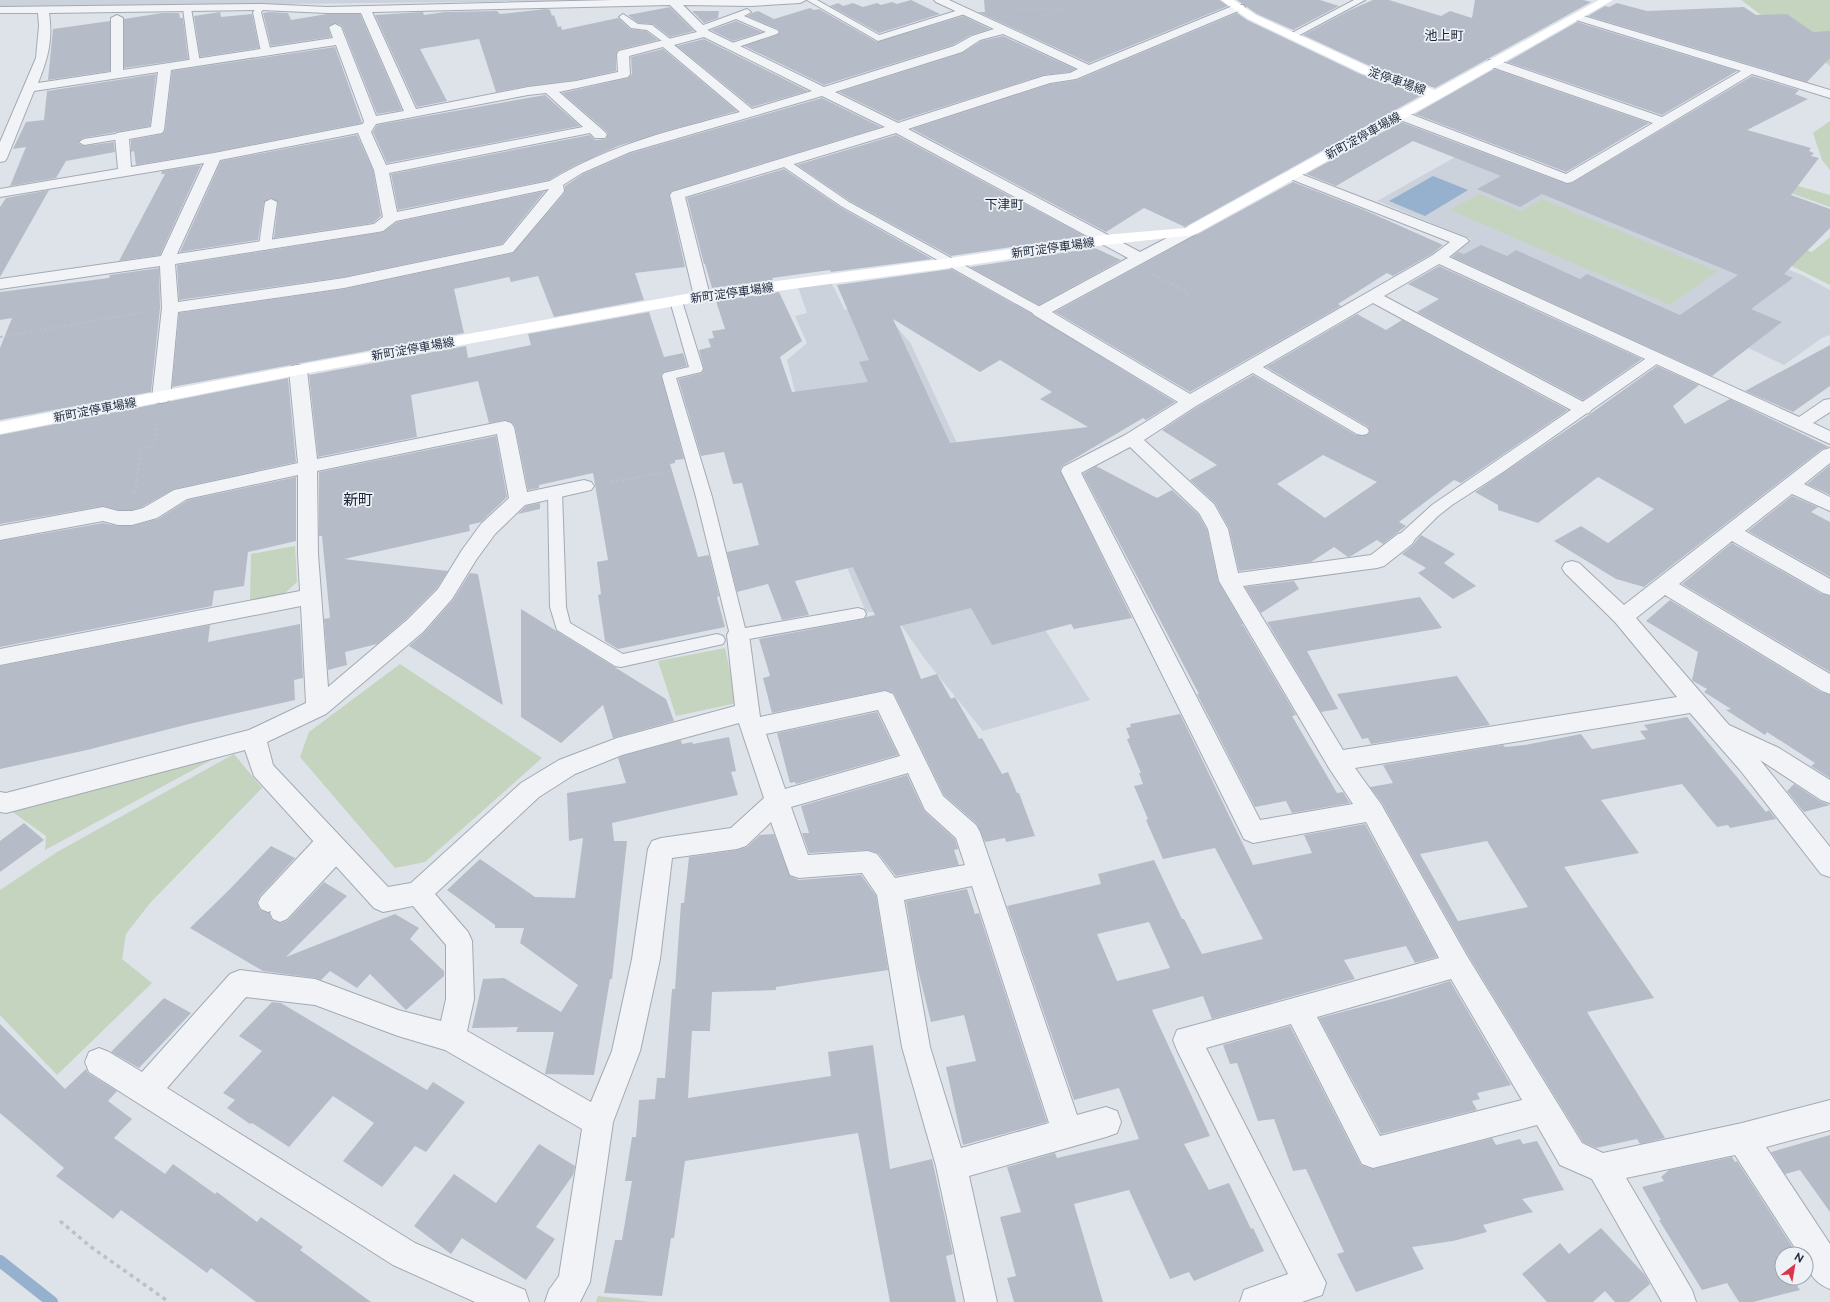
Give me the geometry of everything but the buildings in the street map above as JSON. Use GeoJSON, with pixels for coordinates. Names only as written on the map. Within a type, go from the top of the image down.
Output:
{"type":"FeatureCollection","features":[{"type":"Feature","properties":{"kind":"main road","name":"淀停車場線"},"geometry":{"type":"LineString","coordinates":[[1227,0],[1252,17],[1365,70],[1437,95],[1607,0]]}},
{"type":"Feature","properties":{"kind":"main road","name":"新町淀停車場線"},"geometry":{"type":"LineString","coordinates":[[0,428],[161,398],[298,370],[702,296],[950,264],[1104,240],[1189,232],[1437,95]]}},
{"type":"Feature","properties":{"kind":"street"},"geometry":{"type":"LineString","coordinates":[[0,10],[262,7],[327,10],[672,1],[751,3],[800,0]]}},
{"type":"Feature","properties":{"kind":"street"},"geometry":{"type":"LineString","coordinates":[[940,0],[1088,69]]}},
{"type":"Feature","properties":{"kind":"street"},"geometry":{"type":"LineString","coordinates":[[672,1],[703,31],[897,128],[1104,240],[1136,262]]}},
{"type":"Feature","properties":{"kind":"street"},"geometry":{"type":"LineString","coordinates":[[702,296],[677,195],[897,128],[1048,79],[1072,76],[1239,7]]}},
{"type":"Feature","properties":{"kind":"street"},"geometry":{"type":"LineString","coordinates":[[365,8],[411,113]]}},
{"type":"Feature","properties":{"kind":"street"},"geometry":{"type":"LineString","coordinates":[[95,20],[117,18],[129,9]]}},
{"type":"Feature","properties":{"kind":"street"},"geometry":{"type":"LineString","coordinates":[[0,158],[31,88],[42,58],[45,26],[43,10]]}},
{"type":"Feature","properties":{"kind":"street"},"geometry":{"type":"LineString","coordinates":[[327,10],[340,40],[369,124]]}},
{"type":"Feature","properties":{"kind":"street"},"geometry":{"type":"LineString","coordinates":[[1577,17],[1830,94]]}},
{"type":"Feature","properties":{"kind":"street"},"geometry":{"type":"LineString","coordinates":[[117,18],[117,74]]}},
{"type":"Feature","properties":{"kind":"street"},"geometry":{"type":"LineString","coordinates":[[45,26],[59,24]]}},
{"type":"Feature","properties":{"kind":"street"},"geometry":{"type":"LineString","coordinates":[[0,284],[266,246],[378,228],[391,218],[556,184],[571,173],[618,151],[826,92],[958,49],[976,38],[1004,30]]}},
{"type":"Feature","properties":{"kind":"street"},"geometry":{"type":"LineString","coordinates":[[0,193],[214,157],[369,124],[411,113],[528,91],[550,90],[592,83],[624,74],[623,54],[667,43],[703,31]]}},
{"type":"Feature","properties":{"kind":"street"},"geometry":{"type":"LineString","coordinates":[[31,88],[340,40]]}},
{"type":"Feature","properties":{"kind":"street"},"geometry":{"type":"LineString","coordinates":[[667,43],[750,114]]}},
{"type":"Feature","properties":{"kind":"street"},"geometry":{"type":"LineString","coordinates":[[1494,63],[1663,122]]}},
{"type":"Feature","properties":{"kind":"street"},"geometry":{"type":"LineString","coordinates":[[125,173],[122,136],[157,130],[165,67]]}},
{"type":"Feature","properties":{"kind":"street"},"geometry":{"type":"LineString","coordinates":[[1400,115],[1567,179],[1750,70]]}},
{"type":"Feature","properties":{"kind":"street"},"geometry":{"type":"LineString","coordinates":[[550,90],[618,151]]}},
{"type":"Feature","properties":{"kind":"street"},"geometry":{"type":"LineString","coordinates":[[369,124],[364,132],[381,170],[391,218]]}},
{"type":"Feature","properties":{"kind":"street"},"geometry":{"type":"LineString","coordinates":[[381,170],[592,129]]}},
{"type":"Feature","properties":{"kind":"street"},"geometry":{"type":"LineString","coordinates":[[161,398],[170,308],[167,260],[214,157]]}},
{"type":"Feature","properties":{"kind":"street"},"geometry":{"type":"LineString","coordinates":[[1293,175],[1461,241],[1438,258],[1190,402],[1132,439],[1070,471],[1253,832],[1372,811]]}},
{"type":"Feature","properties":{"kind":"street"},"geometry":{"type":"LineString","coordinates":[[170,308],[344,282],[508,249],[557,191],[556,184]]}},
{"type":"Feature","properties":{"kind":"street"},"geometry":{"type":"LineString","coordinates":[[1040,312],[1136,262],[1189,232]]}},
{"type":"Feature","properties":{"kind":"street"},"geometry":{"type":"LineString","coordinates":[[1438,258],[1830,438]]}},
{"type":"Feature","properties":{"kind":"street"},"geometry":{"type":"LineString","coordinates":[[1372,296],[1583,409]]}},
{"type":"Feature","properties":{"kind":"street"},"geometry":{"type":"LineString","coordinates":[[1040,312],[1190,402]]}},
{"type":"Feature","properties":{"kind":"street"},"geometry":{"type":"LineString","coordinates":[[298,370],[308,467],[308,554],[318,708]]}},
{"type":"Feature","properties":{"kind":"street"},"geometry":{"type":"LineString","coordinates":[[1800,424],[1830,404]]}},
{"type":"Feature","properties":{"kind":"street"},"geometry":{"type":"LineString","coordinates":[[0,533],[103,514],[118,518],[132,518],[150,513],[182,494],[505,427],[519,500]]}},
{"type":"Feature","properties":{"kind":"street"},"geometry":{"type":"LineString","coordinates":[[1132,439],[1207,509],[1218,529],[1229,581],[1337,761],[1372,811],[1457,965],[1571,1154],[1603,1168],[1742,1138],[1830,1116]]}},
{"type":"Feature","properties":{"kind":"street"},"geometry":{"type":"LineString","coordinates":[[1623,617],[1830,454]]}},
{"type":"Feature","properties":{"kind":"street"},"geometry":{"type":"LineString","coordinates":[[1791,485],[1830,505]]}},
{"type":"Feature","properties":{"kind":"street"},"geometry":{"type":"LineString","coordinates":[[0,802],[6,803],[254,738],[318,708],[415,626],[445,594],[469,555],[488,529],[519,500],[584,486]]}},
{"type":"Feature","properties":{"kind":"street"},"geometry":{"type":"LineString","coordinates":[[1730,532],[1830,588]]}},
{"type":"Feature","properties":{"kind":"street"},"geometry":{"type":"LineString","coordinates":[[1229,581],[1376,561],[1405,539]]}},
{"type":"Feature","properties":{"kind":"street"},"geometry":{"type":"LineString","coordinates":[[1572,568],[1623,617],[1718,730],[1748,763],[1830,866]]}},
{"type":"Feature","properties":{"kind":"street"},"geometry":{"type":"LineString","coordinates":[[1664,585],[1830,685]]}},
{"type":"Feature","properties":{"kind":"street"},"geometry":{"type":"LineString","coordinates":[[0,657],[311,596]]}},
{"type":"Feature","properties":{"kind":"street"},"geometry":{"type":"LineString","coordinates":[[728,638],[750,720],[799,867],[868,862],[889,891],[916,1047],[952,1166],[981,1302]]}},
{"type":"Feature","properties":{"kind":"street"},"geometry":{"type":"LineString","coordinates":[[254,738],[262,769],[383,900],[418,893],[530,790],[567,767],[617,748],[750,720],[885,700],[934,804],[967,832],[1068,1134]]}},
{"type":"Feature","properties":{"kind":"street"},"geometry":{"type":"LineString","coordinates":[[1337,761],[1695,703]]}},
{"type":"Feature","properties":{"kind":"street"},"geometry":{"type":"LineString","coordinates":[[1718,730],[1771,754],[1830,793]]}},
{"type":"Feature","properties":{"kind":"street"},"geometry":{"type":"LineString","coordinates":[[561,1302],[574,1282],[598,1122],[627,1044],[646,959],[661,849],[737,838],[777,801],[914,762]]}},
{"type":"Feature","properties":{"kind":"street"},"geometry":{"type":"LineString","coordinates":[[889,891],[981,873]]}},
{"type":"Feature","properties":{"kind":"street"},"geometry":{"type":"LineString","coordinates":[[418,893],[459,941],[460,999],[451,1038]]}},
{"type":"Feature","properties":{"kind":"street"},"geometry":{"type":"LineString","coordinates":[[1256,1302],[1310,1283],[1188,1040],[1457,965]]}},
{"type":"Feature","properties":{"kind":"street"},"geometry":{"type":"LineString","coordinates":[[145,1091],[240,983],[315,992],[398,1023],[451,1038],[598,1122]]}},
{"type":"Feature","properties":{"kind":"street"},"geometry":{"type":"LineString","coordinates":[[1298,1009],[1373,1153],[1543,1109]]}},
{"type":"Feature","properties":{"kind":"street"},"geometry":{"type":"LineString","coordinates":[[99,1062],[404,1254],[513,1302]]}},
{"type":"Feature","properties":{"kind":"street"},"geometry":{"type":"LineString","coordinates":[[952,1166],[1106,1122]]}},
{"type":"Feature","properties":{"kind":"street"},"geometry":{"type":"LineString","coordinates":[[1742,1138],[1830,1274]]}},
{"type":"Feature","properties":{"kind":"street"},"geometry":{"type":"LineString","coordinates":[[1603,1168],[1680,1302]]}},
{"type":"Feature","properties":{"kind":"lane"},"geometry":{"type":"LineString","coordinates":[[811,0],[878,38],[965,12]]}},
{"type":"Feature","properties":{"kind":"lane"},"geometry":{"type":"LineString","coordinates":[[1293,35],[1360,0]]}},
{"type":"Feature","properties":{"kind":"lane"},"geometry":{"type":"LineString","coordinates":[[262,7],[257,12],[266,52]]}},
{"type":"Feature","properties":{"kind":"lane"},"geometry":{"type":"LineString","coordinates":[[187,8],[195,63]]}},
{"type":"Feature","properties":{"kind":"lane"},"geometry":{"type":"LineString","coordinates":[[703,31],[751,11]]}},
{"type":"Feature","properties":{"kind":"lane"},"geometry":{"type":"LineString","coordinates":[[732,46],[774,32],[737,16]]}},
{"type":"Feature","properties":{"kind":"lane"},"geometry":{"type":"LineString","coordinates":[[622,17],[634,27],[649,27],[667,43]]}},
{"type":"Feature","properties":{"kind":"lane"},"geometry":{"type":"LineString","coordinates":[[84,142],[122,136]]}},
{"type":"Feature","properties":{"kind":"lane"},"geometry":{"type":"LineString","coordinates":[[785,163],[845,204],[950,264],[1040,312]]}},
{"type":"Feature","properties":{"kind":"lane"},"geometry":{"type":"LineString","coordinates":[[266,246],[271,202]]}},
{"type":"Feature","properties":{"kind":"lane"},"geometry":{"type":"LineString","coordinates":[[676,301],[696,369],[669,376],[696,467],[728,638]]}},
{"type":"Feature","properties":{"kind":"lane"},"geometry":{"type":"LineString","coordinates":[[1405,539],[1437,509],[1488,474],[1499,469],[1517,454],[1656,358]]}},
{"type":"Feature","properties":{"kind":"lane"},"geometry":{"type":"LineString","coordinates":[[1251,366],[1362,431]]}},
{"type":"Feature","properties":{"kind":"lane"},"geometry":{"type":"LineString","coordinates":[[556,492],[558,607],[563,626],[621,661],[728,638],[858,614]]}},
{"type":"Feature","properties":{"kind":"lane"},"geometry":{"type":"LineString","coordinates":[[274,908],[333,845]]}},
{"type":"Feature","properties":{"kind":"path"},"geometry":{"type":"LineString","coordinates":[[1004,30],[1062,9],[1075,0]]}},
{"type":"Feature","properties":{"kind":"path"},"geometry":{"type":"LineString","coordinates":[[1136,262],[1188,292],[1189,296]]}},
{"type":"Feature","properties":{"kind":"path"},"geometry":{"type":"LineString","coordinates":[[0,337],[170,308]]}},
{"type":"Feature","properties":{"kind":"path"},"geometry":{"type":"LineString","coordinates":[[103,514],[135,491],[141,449],[154,446],[161,398]]}},
{"type":"Feature","properties":{"kind":"path"},"geometry":{"type":"LineString","coordinates":[[584,486],[696,467]]}},
{"type":"Feature","properties":{"kind":"path"},"geometry":{"type":"LineString","coordinates":[[60,1221],[91,1247],[169,1302]]}},
{"type":"Feature","properties":{"kind":"shaded area"},"geometry":{"type":"Polygon","coordinates":[[[0,0],[657,0],[0,7],[0,0]]]}},
{"type":"Feature","properties":{"kind":"shaded area"},"geometry":{"type":"Polygon","coordinates":[[[1475,146],[1570,184],[1579,180],[1806,277],[1830,290],[1830,335],[1822,338],[1784,365],[1704,327],[1661,357],[1449,254],[1471,239],[1377,201],[1475,146]]]}},
{"type":"Feature","properties":{"kind":"shaded area"},"geometry":{"type":"Polygon","coordinates":[[[831,282],[845,310],[879,305],[911,344],[964,458],[982,531],[1090,700],[983,731],[924,658],[892,612],[866,612],[829,525],[787,360],[807,343],[795,316],[807,313],[798,287],[831,282]]]}},
{"type":"Feature","properties":{"kind":"green space"},"geometry":{"type":"Polygon","coordinates":[[[1741,0],[1830,0],[1830,66],[1741,0]]]}},
{"type":"Feature","properties":{"kind":"green space"},"geometry":{"type":"Polygon","coordinates":[[[1830,121],[1830,170],[1822,160],[1813,133],[1830,121]]]}},
{"type":"Feature","properties":{"kind":"green space"},"geometry":{"type":"Polygon","coordinates":[[[1732,172],[1767,177],[1830,195],[1830,207],[1732,172]]]}},
{"type":"Feature","properties":{"kind":"green space"},"geometry":{"type":"Polygon","coordinates":[[[1479,194],[1521,211],[1542,199],[1717,271],[1670,305],[1450,210],[1479,194]]]}},
{"type":"Feature","properties":{"kind":"green space"},"geometry":{"type":"Polygon","coordinates":[[[1830,237],[1830,285],[1755,248],[1768,238],[1812,252],[1830,237]]]}},
{"type":"Feature","properties":{"kind":"green space"},"geometry":{"type":"Polygon","coordinates":[[[295,546],[297,582],[283,595],[250,601],[251,554],[295,546]]]}},
{"type":"Feature","properties":{"kind":"green space"},"geometry":{"type":"Polygon","coordinates":[[[725,648],[737,703],[676,716],[658,661],[725,648]]]}},
{"type":"Feature","properties":{"kind":"green space"},"geometry":{"type":"Polygon","coordinates":[[[400,664],[542,758],[425,862],[395,868],[300,757],[309,732],[400,664]]]}},
{"type":"Feature","properties":{"kind":"green space"},"geometry":{"type":"Polygon","coordinates":[[[228,751],[45,850],[46,836],[10,810],[228,751]]]}},
{"type":"Feature","properties":{"kind":"green space"},"geometry":{"type":"Polygon","coordinates":[[[234,754],[262,788],[150,903],[126,934],[122,959],[152,983],[57,1075],[0,1015],[0,890],[57,852],[234,754]]]}},
{"type":"Feature","properties":{"kind":"green space"},"geometry":{"type":"Polygon","coordinates":[[[598,1296],[650,1302],[596,1302],[598,1296]]]}},
{"type":"Feature","properties":{"kind":"water"},"geometry":{"type":"Polygon","coordinates":[[[1433,176],[1468,190],[1425,216],[1389,201],[1433,176]]]}},
{"type":"Feature","properties":{"kind":"waterway"},"geometry":{"type":"LineString","coordinates":[[0,1261],[52,1302]]}},
{"type":"Feature","properties":{"kind":"district","name":"池上町"},"geometry":{"type":"Point","coordinates":[1444,35]}},
{"type":"Feature","properties":{"kind":"district","name":"下津町"},"geometry":{"type":"Point","coordinates":[1004,204]}},
{"type":"Feature","properties":{"kind":"district","name":"新町"},"geometry":{"type":"Point","coordinates":[358,500]}}]}
